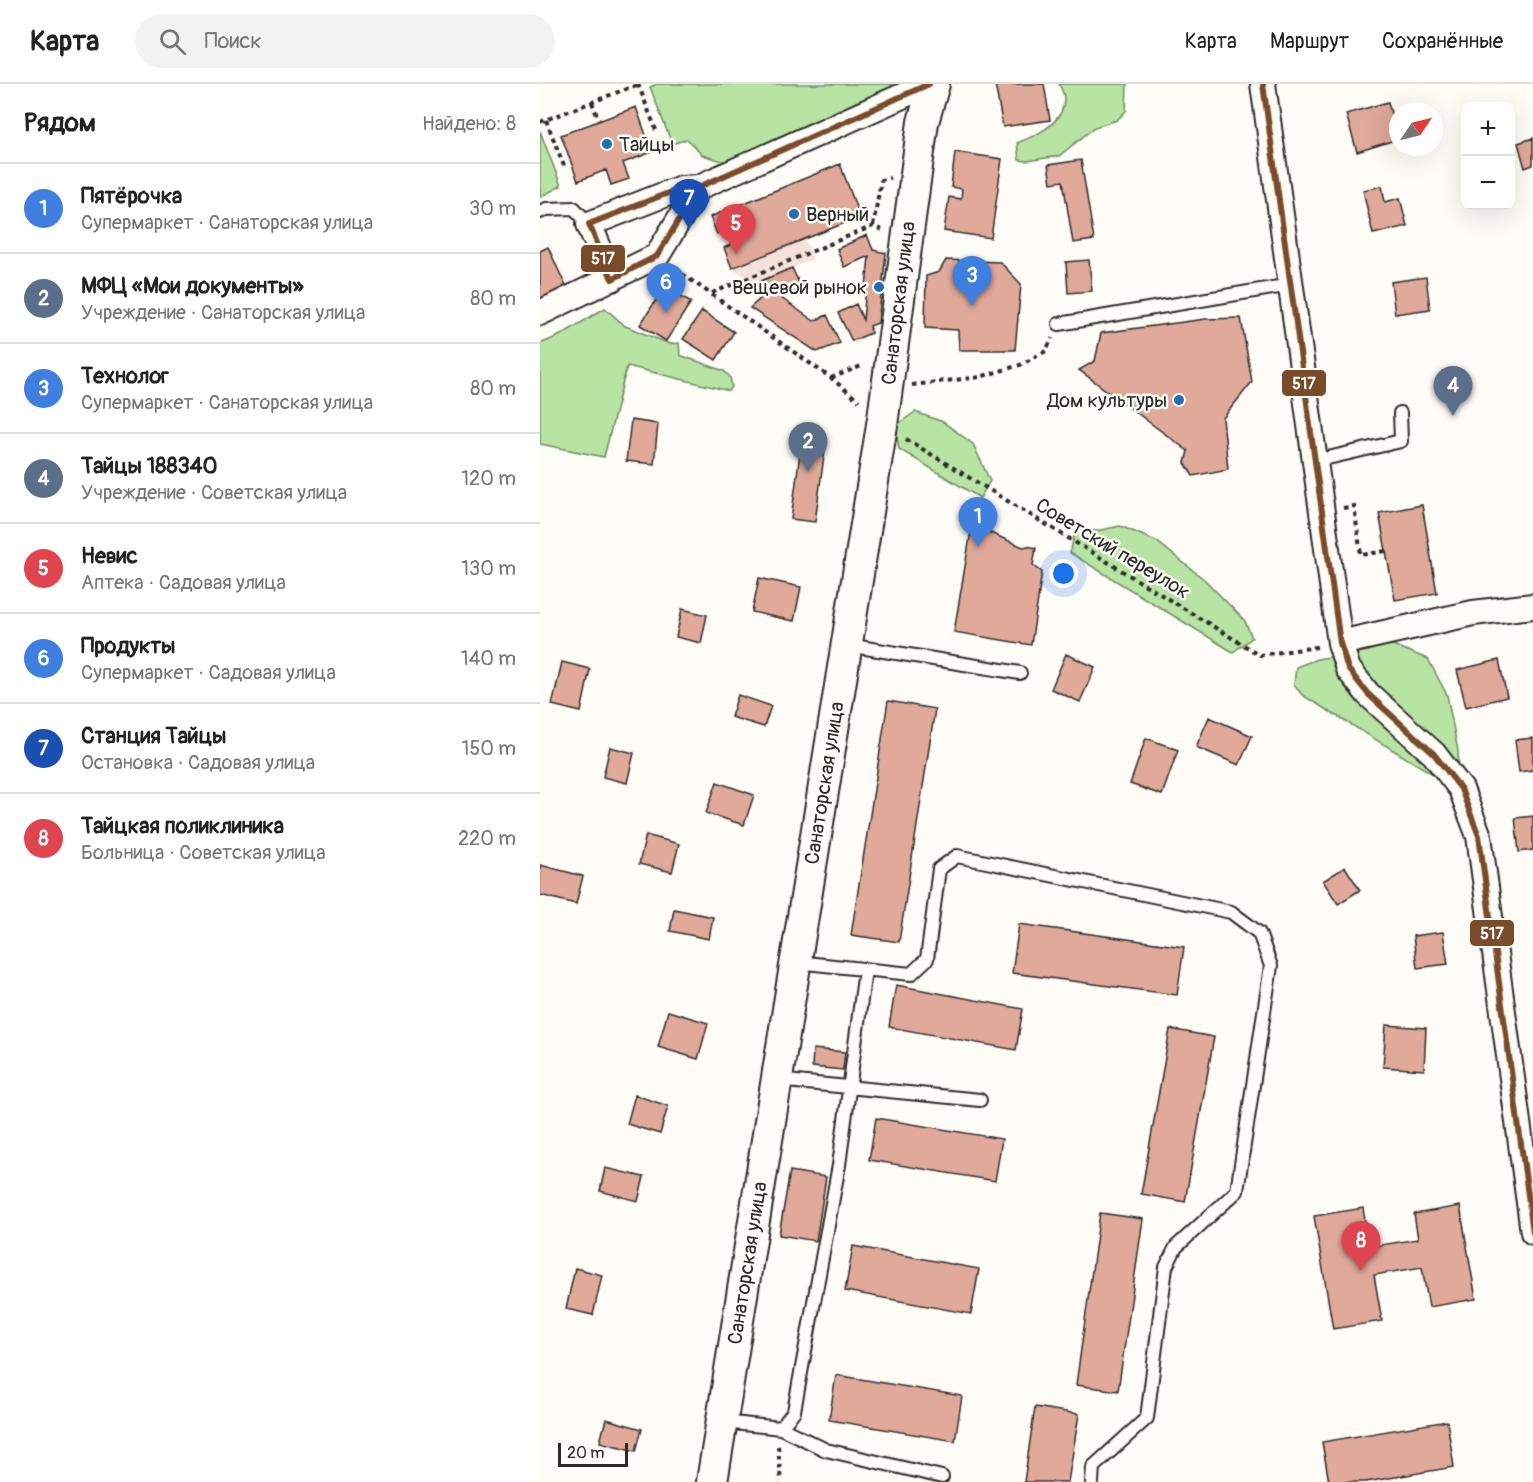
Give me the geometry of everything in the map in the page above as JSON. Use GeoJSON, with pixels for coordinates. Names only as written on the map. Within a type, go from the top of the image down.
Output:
{"type":"FeatureCollection","features":[{"type":"Feature","properties":{"kind":"street"},"geometry":{"type":"LineString","coordinates":[[612,279],[589,224],[681,188],[699,187],[928,84]]}},
{"type":"Feature","properties":{"kind":"street","name":"Санаторская улица"},"geometry":{"type":"LineString","coordinates":[[712,1482],[882,425],[923,122],[934,84]]}},
{"type":"Feature","properties":{"kind":"street"},"geometry":{"type":"LineString","coordinates":[[1263,84],[1340,643],[1348,669],[1361,686],[1434,754],[1461,789],[1479,836],[1533,1232]]}},
{"type":"Feature","properties":{"kind":"street"},"geometry":{"type":"LineString","coordinates":[[540,313],[657,256],[699,187]]}},
{"type":"Feature","properties":{"kind":"street"},"geometry":{"type":"LineString","coordinates":[[1340,643],[1473,613],[1533,606]]}},
{"type":"Feature","properties":{"kind":"lane"},"geometry":{"type":"LineString","coordinates":[[540,212],[546,209],[574,208],[589,224]]}},
{"type":"Feature","properties":{"kind":"lane"},"geometry":{"type":"LineString","coordinates":[[1059,324],[1290,285]]}},
{"type":"Feature","properties":{"kind":"lane"},"geometry":{"type":"LineString","coordinates":[[1315,461],[1401,441],[1400,413]]}},
{"type":"Feature","properties":{"kind":"lane"},"geometry":{"type":"LineString","coordinates":[[846,645],[1020,674]]}},
{"type":"Feature","properties":{"kind":"lane"},"geometry":{"type":"LineString","coordinates":[[795,962],[911,974],[927,959],[939,869],[957,856],[1231,912],[1259,933],[1272,966],[1237,1191],[1176,1246],[1166,1267],[1147,1418],[1093,1467],[1092,1482]]}},
{"type":"Feature","properties":{"kind":"lane"},"geometry":{"type":"LineString","coordinates":[[779,1428],[794,1411],[839,1166],[865,970]]}},
{"type":"Feature","properties":{"kind":"lane"},"geometry":{"type":"LineString","coordinates":[[776,1080],[980,1100]]}},
{"type":"Feature","properties":{"kind":"lane"},"geometry":{"type":"LineString","coordinates":[[722,1422],[779,1428],[826,1450],[942,1477]]}},
{"type":"Feature","properties":{"kind":"path"},"geometry":{"type":"LineString","coordinates":[[540,122],[639,84],[656,130]]}},
{"type":"Feature","properties":{"kind":"path"},"geometry":{"type":"LineString","coordinates":[[592,102],[599,121]]}},
{"type":"Feature","properties":{"kind":"path"},"geometry":{"type":"LineString","coordinates":[[546,120],[564,166]]}},
{"type":"Feature","properties":{"kind":"path"},"geometry":{"type":"LineString","coordinates":[[711,294],[873,226],[905,243]]}},
{"type":"Feature","properties":{"kind":"path","name":"Советский переулок"},"geometry":{"type":"LineString","coordinates":[[657,256],[831,378],[882,425],[1260,655],[1340,643]]}},
{"type":"Feature","properties":{"kind":"path"},"geometry":{"type":"LineString","coordinates":[[887,387],[951,382],[980,377],[1020,365],[1046,351],[1059,324]]}},
{"type":"Feature","properties":{"kind":"path"},"geometry":{"type":"LineString","coordinates":[[1322,512],[1354,506],[1361,555],[1386,551]]}},
{"type":"Feature","properties":{"kind":"path"},"geometry":{"type":"LineString","coordinates":[[779,1428],[781,1482]]}},
{"type":"Feature","properties":{"kind":"shaded area"},"geometry":{"type":"Polygon","coordinates":[[[805,239],[813,259],[756,283],[732,268],[805,239]]]}},
{"type":"Feature","properties":{"kind":"green space"},"geometry":{"type":"Polygon","coordinates":[[[657,84],[910,84],[726,162],[702,155],[687,139],[672,144],[650,87],[657,84]]]}},
{"type":"Feature","properties":{"kind":"green space"},"geometry":{"type":"Polygon","coordinates":[[[1059,84],[1127,84],[1126,111],[1117,120],[1095,127],[1059,156],[1019,160],[1017,143],[1048,127],[1060,115],[1064,98],[1059,84]]]}},
{"type":"Feature","properties":{"kind":"green space"},"geometry":{"type":"Polygon","coordinates":[[[540,131],[561,186],[540,197],[540,131]]]}},
{"type":"Feature","properties":{"kind":"green space"},"geometry":{"type":"Polygon","coordinates":[[[605,308],[625,326],[670,344],[679,343],[680,355],[724,371],[730,377],[732,387],[729,391],[627,366],[604,457],[540,444],[540,344],[561,335],[605,308]]]}},
{"type":"Feature","properties":{"kind":"green space"},"geometry":{"type":"Polygon","coordinates":[[[915,412],[943,422],[973,444],[990,481],[980,498],[899,449],[895,426],[915,412]]]}},
{"type":"Feature","properties":{"kind":"green space"},"geometry":{"type":"Polygon","coordinates":[[[1120,526],[1156,541],[1205,580],[1245,621],[1252,638],[1233,652],[1070,553],[1076,529],[1096,531],[1120,526]]]}},
{"type":"Feature","properties":{"kind":"green space"},"geometry":{"type":"Polygon","coordinates":[[[1385,642],[1428,659],[1447,695],[1458,751],[1459,771],[1441,779],[1302,695],[1294,684],[1296,667],[1317,659],[1369,651],[1385,642]]]}},
{"type":"Feature","properties":{"kind":"building"},"geometry":{"type":"Polygon","coordinates":[[[995,84],[1044,84],[1050,120],[1003,127],[995,84]]]}},
{"type":"Feature","properties":{"kind":"building"},"geometry":{"type":"Polygon","coordinates":[[[1388,102],[1389,142],[1357,152],[1346,114],[1388,102]]]}},
{"type":"Feature","properties":{"kind":"building","name":"Тайцы"},"geometry":{"type":"Polygon","coordinates":[[[636,107],[652,152],[623,163],[629,179],[611,185],[606,170],[578,181],[561,135],[636,107]]]}},
{"type":"Feature","properties":{"kind":"building"},"geometry":{"type":"Polygon","coordinates":[[[1533,138],[1533,165],[1525,168],[1518,143],[1533,138]]]}},
{"type":"Feature","properties":{"kind":"building"},"geometry":{"type":"Polygon","coordinates":[[[955,152],[1002,159],[991,238],[944,231],[949,197],[961,199],[962,189],[951,187],[955,152]]]}},
{"type":"Feature","properties":{"kind":"building"},"geometry":{"type":"Polygon","coordinates":[[[1081,160],[1094,240],[1073,243],[1063,181],[1051,183],[1048,165],[1081,160]]]}},
{"type":"Feature","properties":{"kind":"building"},"geometry":{"type":"Polygon","coordinates":[[[840,164],[860,217],[732,268],[724,248],[743,239],[737,225],[717,234],[710,217],[840,164]]]}},
{"type":"Feature","properties":{"kind":"building"},"geometry":{"type":"Polygon","coordinates":[[[1382,186],[1385,202],[1400,198],[1407,226],[1373,234],[1363,190],[1382,186]]]}},
{"type":"Feature","properties":{"kind":"building"},"geometry":{"type":"Polygon","coordinates":[[[867,235],[873,250],[886,253],[878,323],[870,326],[871,333],[852,341],[838,313],[856,304],[863,320],[869,256],[844,267],[837,249],[867,235]]]}},
{"type":"Feature","properties":{"kind":"building"},"geometry":{"type":"Polygon","coordinates":[[[548,247],[568,291],[540,303],[540,251],[548,247]]]}},
{"type":"Feature","properties":{"kind":"building"},"geometry":{"type":"Polygon","coordinates":[[[946,260],[1000,262],[1021,284],[1015,350],[959,350],[958,330],[925,328],[926,276],[939,272],[946,260]]]}},
{"type":"Feature","properties":{"kind":"building"},"geometry":{"type":"Polygon","coordinates":[[[1089,260],[1092,291],[1068,293],[1066,262],[1089,260]]]}},
{"type":"Feature","properties":{"kind":"building"},"geometry":{"type":"Polygon","coordinates":[[[792,268],[802,289],[781,298],[814,321],[827,315],[840,343],[817,352],[750,308],[763,296],[756,283],[792,268]]]}},
{"type":"Feature","properties":{"kind":"building"},"geometry":{"type":"Polygon","coordinates":[[[1426,277],[1430,309],[1395,314],[1391,282],[1426,277]]]}},
{"type":"Feature","properties":{"kind":"building"},"geometry":{"type":"Polygon","coordinates":[[[665,286],[691,302],[666,341],[640,325],[665,286]]]}},
{"type":"Feature","properties":{"kind":"building"},"geometry":{"type":"Polygon","coordinates":[[[702,311],[734,332],[716,360],[683,339],[702,311]]]}},
{"type":"Feature","properties":{"kind":"building","name":"Дом культуры"},"geometry":{"type":"Polygon","coordinates":[[[1241,318],[1252,382],[1223,418],[1228,469],[1193,476],[1185,463],[1188,451],[1079,370],[1095,361],[1101,333],[1206,319],[1241,318]]]}},
{"type":"Feature","properties":{"kind":"building"},"geometry":{"type":"Polygon","coordinates":[[[631,420],[658,424],[654,464],[626,461],[631,420]]]}},
{"type":"Feature","properties":{"kind":"building"},"geometry":{"type":"Polygon","coordinates":[[[801,446],[825,449],[815,522],[791,519],[801,446]]]}},
{"type":"Feature","properties":{"kind":"building"},"geometry":{"type":"Polygon","coordinates":[[[1422,505],[1437,593],[1395,600],[1379,513],[1422,505]]]}},
{"type":"Feature","properties":{"kind":"building"},"geometry":{"type":"Polygon","coordinates":[[[972,525],[1023,547],[1036,548],[1033,565],[1042,572],[1031,645],[954,632],[972,525]]]}},
{"type":"Feature","properties":{"kind":"building"},"geometry":{"type":"Polygon","coordinates":[[[759,578],[801,587],[794,621],[752,612],[759,578]]]}},
{"type":"Feature","properties":{"kind":"building"},"geometry":{"type":"Polygon","coordinates":[[[682,609],[707,615],[701,643],[676,637],[682,609]]]}},
{"type":"Feature","properties":{"kind":"building"},"geometry":{"type":"Polygon","coordinates":[[[1066,654],[1095,667],[1080,702],[1051,689],[1066,654]]]}},
{"type":"Feature","properties":{"kind":"building"},"geometry":{"type":"Polygon","coordinates":[[[1499,660],[1507,697],[1466,707],[1457,670],[1499,660]]]}},
{"type":"Feature","properties":{"kind":"building"},"geometry":{"type":"Polygon","coordinates":[[[562,662],[590,669],[581,712],[552,705],[562,662]]]}},
{"type":"Feature","properties":{"kind":"building"},"geometry":{"type":"Polygon","coordinates":[[[738,695],[771,706],[764,727],[731,717],[738,695]]]}},
{"type":"Feature","properties":{"kind":"building"},"geometry":{"type":"Polygon","coordinates":[[[888,701],[935,709],[899,942],[851,935],[888,701]]]}},
{"type":"Feature","properties":{"kind":"building"},"geometry":{"type":"Polygon","coordinates":[[[1209,717],[1252,736],[1239,765],[1196,747],[1209,717]]]}},
{"type":"Feature","properties":{"kind":"building"},"geometry":{"type":"Polygon","coordinates":[[[1146,738],[1178,750],[1162,795],[1130,784],[1146,738]]]}},
{"type":"Feature","properties":{"kind":"building"},"geometry":{"type":"Polygon","coordinates":[[[1533,738],[1533,770],[1519,772],[1515,740],[1533,738]]]}},
{"type":"Feature","properties":{"kind":"building"},"geometry":{"type":"Polygon","coordinates":[[[610,747],[634,753],[627,783],[603,777],[610,747]]]}},
{"type":"Feature","properties":{"kind":"building"},"geometry":{"type":"Polygon","coordinates":[[[717,782],[754,795],[744,825],[706,813],[717,782]]]}},
{"type":"Feature","properties":{"kind":"building"},"geometry":{"type":"Polygon","coordinates":[[[1533,816],[1533,850],[1519,852],[1515,818],[1533,816]]]}},
{"type":"Feature","properties":{"kind":"building"},"geometry":{"type":"Polygon","coordinates":[[[646,835],[679,844],[672,872],[639,864],[646,835]]]}},
{"type":"Feature","properties":{"kind":"building"},"geometry":{"type":"Polygon","coordinates":[[[540,865],[583,876],[576,904],[540,895],[540,865]]]}},
{"type":"Feature","properties":{"kind":"building"},"geometry":{"type":"Polygon","coordinates":[[[1345,867],[1360,890],[1338,904],[1323,881],[1345,867]]]}},
{"type":"Feature","properties":{"kind":"building"},"geometry":{"type":"Polygon","coordinates":[[[674,909],[713,917],[709,939],[670,931],[674,909]]]}},
{"type":"Feature","properties":{"kind":"building"},"geometry":{"type":"Polygon","coordinates":[[[1019,924],[1184,947],[1177,995],[1012,973],[1019,924]]]}},
{"type":"Feature","properties":{"kind":"building"},"geometry":{"type":"Polygon","coordinates":[[[1443,932],[1448,964],[1417,968],[1413,936],[1443,932]]]}},
{"type":"Feature","properties":{"kind":"building"},"geometry":{"type":"Polygon","coordinates":[[[896,985],[1023,1009],[1016,1050],[889,1027],[896,985]]]}},
{"type":"Feature","properties":{"kind":"building"},"geometry":{"type":"Polygon","coordinates":[[[668,1011],[708,1023],[698,1059],[658,1047],[668,1011]]]}},
{"type":"Feature","properties":{"kind":"building"},"geometry":{"type":"Polygon","coordinates":[[[1386,1025],[1426,1028],[1424,1070],[1383,1067],[1386,1025]]]}},
{"type":"Feature","properties":{"kind":"building"},"geometry":{"type":"Polygon","coordinates":[[[1170,1029],[1214,1037],[1185,1202],[1141,1194],[1170,1029]]]}},
{"type":"Feature","properties":{"kind":"building"},"geometry":{"type":"Polygon","coordinates":[[[813,1049],[845,1052],[843,1070],[812,1067],[813,1049]]]}},
{"type":"Feature","properties":{"kind":"building"},"geometry":{"type":"Polygon","coordinates":[[[635,1095],[668,1106],[660,1134],[627,1124],[635,1095]]]}},
{"type":"Feature","properties":{"kind":"building"},"geometry":{"type":"Polygon","coordinates":[[[876,1118],[1002,1139],[995,1181],[869,1160],[876,1118]]]}},
{"type":"Feature","properties":{"kind":"building"},"geometry":{"type":"Polygon","coordinates":[[[605,1168],[644,1177],[638,1201],[600,1191],[605,1168]]]}},
{"type":"Feature","properties":{"kind":"building"},"geometry":{"type":"Polygon","coordinates":[[[790,1171],[826,1177],[816,1241],[779,1235],[790,1171]]]}},
{"type":"Feature","properties":{"kind":"building"},"geometry":{"type":"Polygon","coordinates":[[[1460,1206],[1476,1299],[1429,1307],[1422,1267],[1374,1275],[1382,1321],[1333,1329],[1314,1216],[1363,1208],[1369,1247],[1418,1239],[1414,1214],[1460,1206]]]}},
{"type":"Feature","properties":{"kind":"building"},"geometry":{"type":"Polygon","coordinates":[[[1100,1213],[1143,1219],[1118,1391],[1076,1385],[1100,1213]]]}},
{"type":"Feature","properties":{"kind":"building"},"geometry":{"type":"Polygon","coordinates":[[[853,1246],[979,1269],[971,1314],[845,1291],[853,1246]]]}},
{"type":"Feature","properties":{"kind":"building"},"geometry":{"type":"Polygon","coordinates":[[[575,1268],[602,1275],[593,1315],[566,1309],[575,1268]]]}},
{"type":"Feature","properties":{"kind":"building"},"geometry":{"type":"Polygon","coordinates":[[[836,1375],[962,1396],[955,1441],[829,1420],[836,1375]]]}},
{"type":"Feature","properties":{"kind":"building"},"geometry":{"type":"Polygon","coordinates":[[[1035,1407],[1079,1414],[1068,1482],[1024,1482],[1035,1407]]]}},
{"type":"Feature","properties":{"kind":"building"},"geometry":{"type":"Polygon","coordinates":[[[606,1419],[642,1429],[636,1451],[600,1442],[606,1419]]]}},
{"type":"Feature","properties":{"kind":"building"},"geometry":{"type":"Polygon","coordinates":[[[1447,1421],[1454,1467],[1366,1482],[1329,1482],[1322,1442],[1447,1421]]]}},
{"type":"Feature","properties":{"kind":"transit line","name":"517"},"geometry":{"type":"LineString","coordinates":[[699,187],[929,84]]}},
{"type":"Feature","properties":{"kind":"transit line","name":"517"},"geometry":{"type":"LineString","coordinates":[[1263,84],[1340,643],[1348,669],[1368,694],[1434,754],[1461,789],[1479,836],[1533,1232]]}},
{"type":"Feature","properties":{"kind":"transit line","name":"517"},"geometry":{"type":"LineString","coordinates":[[699,187],[657,256],[612,279],[589,224],[681,188],[699,187]]}},
{"type":"Feature","properties":{"kind":"place","name":"Тайцы"},"geometry":{"type":"Point","coordinates":[607,144]}},
{"type":"Feature","properties":{"kind":"place","name":"Верный"},"geometry":{"type":"Point","coordinates":[794,214]}},
{"type":"Feature","properties":{"kind":"place","name":"Станция Тайцы"},"geometry":{"type":"Point","coordinates":[689,229]}},
{"type":"Feature","properties":{"kind":"place","name":"Невис"},"geometry":{"type":"Point","coordinates":[736,254]}},
{"type":"Feature","properties":{"kind":"place","name":"Вещевой рынок"},"geometry":{"type":"Point","coordinates":[879,287]}},
{"type":"Feature","properties":{"kind":"place","name":"Технолог"},"geometry":{"type":"Point","coordinates":[972,306]}},
{"type":"Feature","properties":{"kind":"place","name":"Продукты"},"geometry":{"type":"Point","coordinates":[666,313]}},
{"type":"Feature","properties":{"kind":"place","name":"Дом культуры"},"geometry":{"type":"Point","coordinates":[1179,400]}},
{"type":"Feature","properties":{"kind":"place","name":"Тайцы 188340"},"geometry":{"type":"Point","coordinates":[1453,416]}},
{"type":"Feature","properties":{"kind":"place","name":"МФЦ «Мои документы»"},"geometry":{"type":"Point","coordinates":[808,472]}},
{"type":"Feature","properties":{"kind":"place","name":"Пятёрочка"},"geometry":{"type":"Point","coordinates":[978,547]}},
{"type":"Feature","properties":{"kind":"place","name":"Тайцкая поликлиника"},"geometry":{"type":"Point","coordinates":[1361,1271]}}]}
